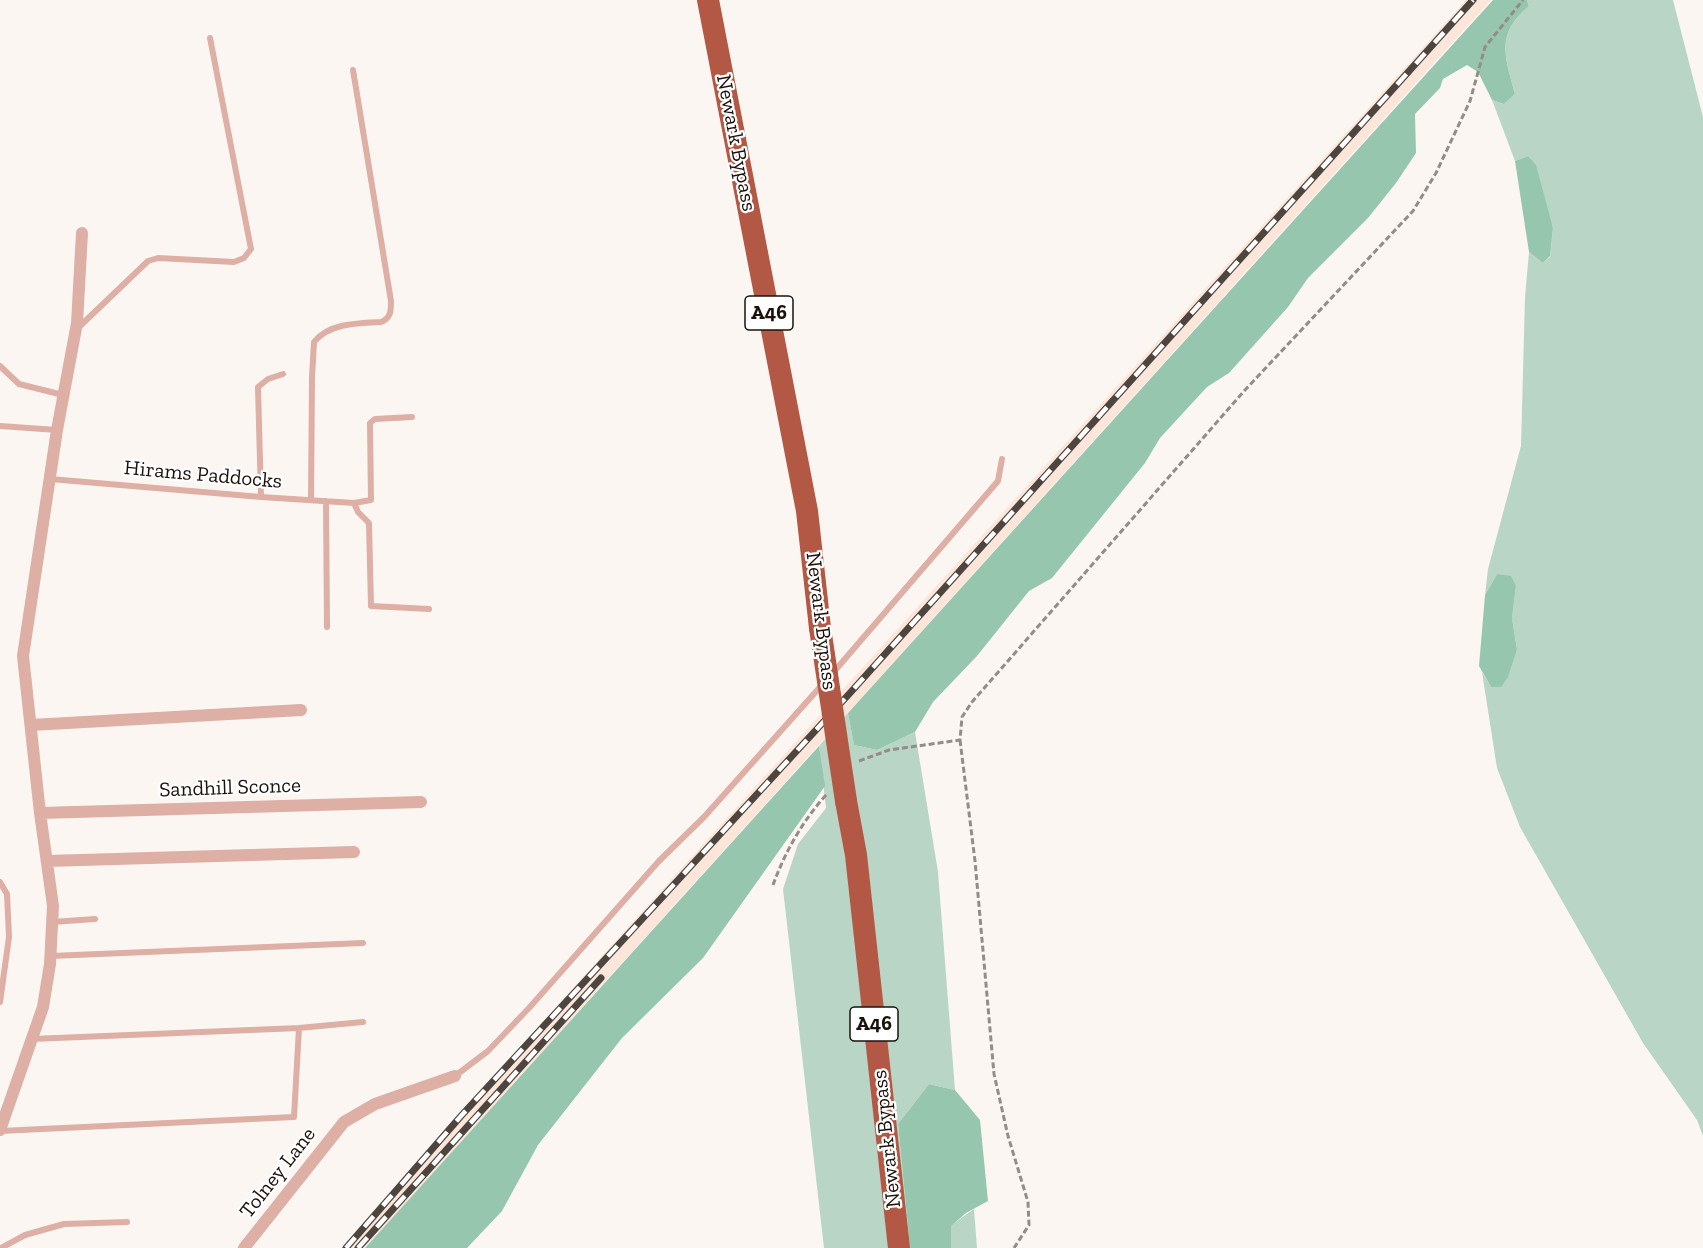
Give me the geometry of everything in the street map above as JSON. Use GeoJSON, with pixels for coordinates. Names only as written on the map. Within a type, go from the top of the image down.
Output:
{"type":"FeatureCollection","features":[{"type":"Feature","properties":{"kind":"highway","name":"Newark Bypass"},"geometry":{"type":"LineString","coordinates":[[708,0],[807,511],[837,797],[856,855],[899,1248]]}},
{"type":"Feature","properties":{"kind":"street"},"geometry":{"type":"LineString","coordinates":[[0,1131],[43,1007],[51,956],[53,906],[40,813],[23,656],[57,430],[75,331],[82,233]]}},
{"type":"Feature","properties":{"kind":"street"},"geometry":{"type":"LineString","coordinates":[[31,725],[301,710]]}},
{"type":"Feature","properties":{"kind":"street","name":"Sandhill Sconce"},"geometry":{"type":"LineString","coordinates":[[40,813],[421,802]]}},
{"type":"Feature","properties":{"kind":"street"},"geometry":{"type":"LineString","coordinates":[[47,861],[354,852]]}},
{"type":"Feature","properties":{"kind":"street","name":"Tolney Lane"},"geometry":{"type":"LineString","coordinates":[[244,1248],[344,1122],[375,1104],[455,1076]]}},
{"type":"Feature","properties":{"kind":"lane"},"geometry":{"type":"LineString","coordinates":[[75,331],[148,261],[158,258],[234,262],[244,258],[250,249],[210,38]]}},
{"type":"Feature","properties":{"kind":"lane"},"geometry":{"type":"LineString","coordinates":[[311,500],[314,342],[326,331],[341,326],[381,322],[391,313],[391,301],[353,70]]}},
{"type":"Feature","properties":{"kind":"lane"},"geometry":{"type":"LineString","coordinates":[[0,366],[19,384],[63,395]]}},
{"type":"Feature","properties":{"kind":"lane"},"geometry":{"type":"LineString","coordinates":[[261,497],[258,387],[268,379],[283,374]]}},
{"type":"Feature","properties":{"kind":"lane"},"geometry":{"type":"LineString","coordinates":[[412,417],[375,419],[370,423],[371,501],[354,503],[358,512],[369,523],[371,606],[429,609]]}},
{"type":"Feature","properties":{"kind":"lane"},"geometry":{"type":"LineString","coordinates":[[0,426],[57,430]]}},
{"type":"Feature","properties":{"kind":"lane"},"geometry":{"type":"LineString","coordinates":[[455,1076],[489,1051],[659,861],[704,817],[792,720],[998,481],[1002,459]]}},
{"type":"Feature","properties":{"kind":"lane","name":"Hirams Paddocks"},"geometry":{"type":"LineString","coordinates":[[50,479],[354,503]]}},
{"type":"Feature","properties":{"kind":"lane"},"geometry":{"type":"LineString","coordinates":[[326,501],[327,627]]}},
{"type":"Feature","properties":{"kind":"lane"},"geometry":{"type":"LineString","coordinates":[[0,882],[7,894],[9,937],[0,1002]]}},
{"type":"Feature","properties":{"kind":"lane"},"geometry":{"type":"LineString","coordinates":[[52,922],[95,920]]}},
{"type":"Feature","properties":{"kind":"lane"},"geometry":{"type":"LineString","coordinates":[[51,956],[363,943]]}},
{"type":"Feature","properties":{"kind":"lane"},"geometry":{"type":"LineString","coordinates":[[32,1039],[299,1028],[363,1022]]}},
{"type":"Feature","properties":{"kind":"lane"},"geometry":{"type":"LineString","coordinates":[[0,1131],[294,1117],[299,1028]]}},
{"type":"Feature","properties":{"kind":"lane"},"geometry":{"type":"LineString","coordinates":[[0,1248],[26,1234],[64,1224],[127,1222]]}},
{"type":"Feature","properties":{"kind":"path"},"geometry":{"type":"LineString","coordinates":[[1014,1248],[1029,1225],[1028,1202],[1008,1136],[994,1074],[975,861],[960,740],[962,717],[972,702],[1245,390],[1413,211],[1436,173],[1470,101],[1485,47],[1523,0]]}},
{"type":"Feature","properties":{"kind":"path"},"geometry":{"type":"LineString","coordinates":[[853,768],[861,759],[889,750],[960,740]]}},
{"type":"Feature","properties":{"kind":"path"},"geometry":{"type":"LineString","coordinates":[[773,885],[783,857],[802,827],[837,797]]}},
{"type":"Feature","properties":{"kind":"shaded area"},"geometry":{"type":"Polygon","coordinates":[[[1466,0],[1491,0],[365,1248],[342,1248],[575,986],[1466,0]]]}},
{"type":"Feature","properties":{"kind":"green space"},"geometry":{"type":"Polygon","coordinates":[[[1493,0],[1527,0],[1529,6],[1518,16],[1507,36],[1506,57],[1515,94],[1504,104],[1492,100],[1478,72],[1467,65],[1443,79],[1440,88],[1415,114],[1416,153],[1396,183],[1368,218],[1308,278],[1288,307],[1229,373],[1207,387],[1160,438],[1145,463],[1052,578],[1029,591],[977,656],[933,702],[915,732],[877,750],[854,745],[848,713],[1493,0]]]}},
{"type":"Feature","properties":{"kind":"green space"},"geometry":{"type":"Polygon","coordinates":[[[1527,0],[1673,0],[1703,117],[1703,1136],[1697,1120],[1643,1043],[1520,827],[1497,768],[1482,672],[1491,687],[1517,649],[1512,618],[1516,586],[1497,574],[1485,595],[1488,569],[1521,446],[1525,297],[1529,252],[1543,263],[1550,257],[1553,228],[1528,156],[1515,161],[1492,100],[1504,104],[1515,94],[1506,57],[1507,36],[1518,16],[1529,6],[1527,0]]]}},
{"type":"Feature","properties":{"kind":"green space"},"geometry":{"type":"Polygon","coordinates":[[[1528,156],[1536,165],[1553,228],[1550,256],[1543,263],[1529,252],[1515,161],[1528,156]]]}},
{"type":"Feature","properties":{"kind":"green space"},"geometry":{"type":"Polygon","coordinates":[[[1497,574],[1511,576],[1516,586],[1512,618],[1517,649],[1508,677],[1501,687],[1491,687],[1479,666],[1485,595],[1497,574]]]}},
{"type":"Feature","properties":{"kind":"green space"},"geometry":{"type":"Polygon","coordinates":[[[848,713],[854,745],[877,750],[915,732],[938,872],[955,1090],[929,1084],[898,1124],[910,1248],[824,1248],[783,889],[798,844],[826,808],[819,746],[848,713]]]}},
{"type":"Feature","properties":{"kind":"green space"},"geometry":{"type":"Polygon","coordinates":[[[819,746],[825,786],[703,958],[622,1038],[538,1145],[502,1211],[467,1248],[365,1248],[819,746]]]}},
{"type":"Feature","properties":{"kind":"green space"},"geometry":{"type":"Polygon","coordinates":[[[929,1084],[955,1090],[980,1120],[988,1201],[966,1213],[951,1226],[951,1248],[910,1248],[898,1124],[929,1084]]]}},
{"type":"Feature","properties":{"kind":"green space"},"geometry":{"type":"Polygon","coordinates":[[[974,1209],[977,1248],[951,1248],[950,1226],[974,1209]]]}},
{"type":"Feature","properties":{"kind":"railway"},"geometry":{"type":"LineString","coordinates":[[346,1248],[461,1116],[850,693],[1473,0]]}},
{"type":"Feature","properties":{"kind":"railway"},"geometry":{"type":"LineString","coordinates":[[358,1248],[601,978]]}}]}
